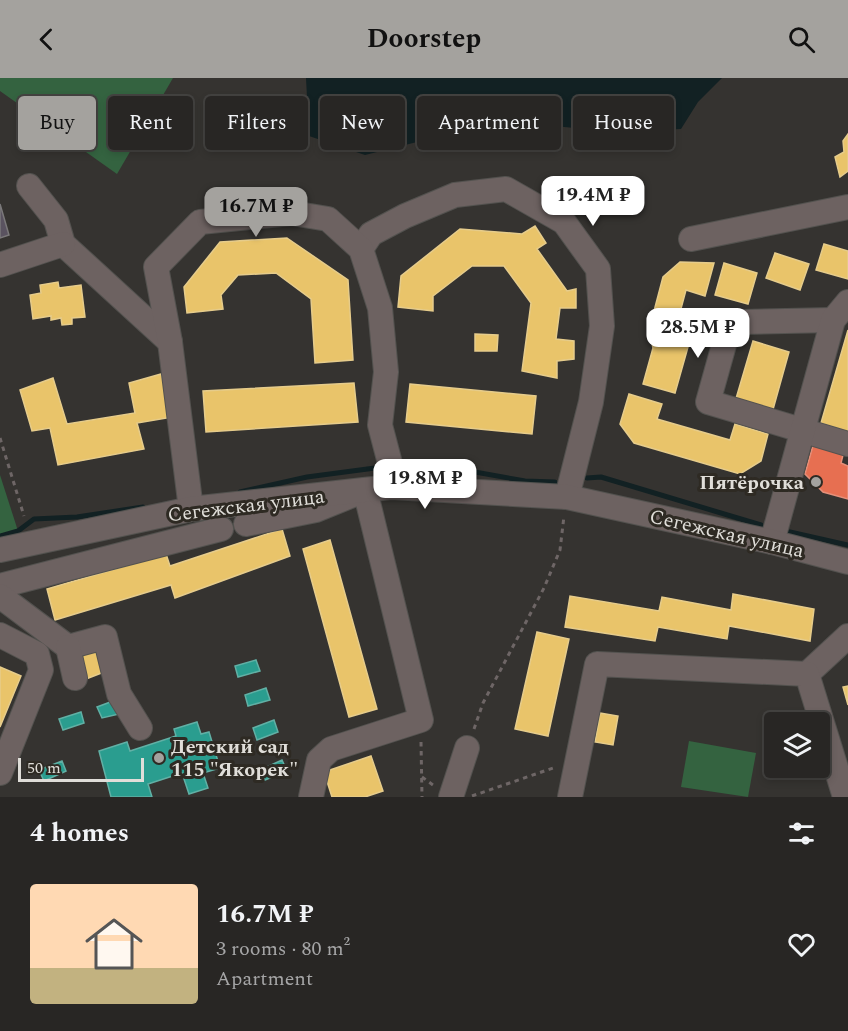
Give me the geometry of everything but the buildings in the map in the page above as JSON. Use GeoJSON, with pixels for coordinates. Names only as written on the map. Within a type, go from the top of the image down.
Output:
{"type":"FeatureCollection","features":[{"type":"Feature","properties":{"kind":"street"},"geometry":{"type":"LineString","coordinates":[[29,186],[56,220],[63,244],[170,342]]}},
{"type":"Feature","properties":{"kind":"street"},"geometry":{"type":"LineString","coordinates":[[361,249],[371,234],[405,216],[455,195],[506,189],[564,222],[598,269],[602,326],[591,402],[567,497]]}},
{"type":"Feature","properties":{"kind":"street"},"geometry":{"type":"LineString","coordinates":[[691,239],[848,207]]}},
{"type":"Feature","properties":{"kind":"street"},"geometry":{"type":"LineString","coordinates":[[191,509],[170,342],[156,267],[200,222],[292,213],[328,219],[361,249],[380,308],[386,372],[380,425],[392,471],[391,487]]}},
{"type":"Feature","properties":{"kind":"street"},"geometry":{"type":"LineString","coordinates":[[0,265],[63,244]]}},
{"type":"Feature","properties":{"kind":"street"},"geometry":{"type":"LineString","coordinates":[[772,542],[803,431],[840,311],[742,322],[734,325],[727,334],[708,402],[803,431],[848,444]]}},
{"type":"Feature","properties":{"kind":"street","name":"Сегежская улица"},"geometry":{"type":"LineString","coordinates":[[2,553],[191,509],[391,487],[567,497],[772,542],[848,562]]}},
{"type":"Feature","properties":{"kind":"street"},"geometry":{"type":"LineString","coordinates":[[246,524],[316,510],[364,490],[421,720],[332,749],[319,760],[311,797]]}},
{"type":"Feature","properties":{"kind":"street"},"geometry":{"type":"LineString","coordinates":[[0,586],[221,529]]}},
{"type":"Feature","properties":{"kind":"street"},"geometry":{"type":"LineString","coordinates":[[0,596],[68,647],[75,678]]}},
{"type":"Feature","properties":{"kind":"street"},"geometry":{"type":"LineString","coordinates":[[0,634],[37,654],[41,670],[0,773]]}},
{"type":"Feature","properties":{"kind":"street"},"geometry":{"type":"LineString","coordinates":[[570,797],[597,664],[807,674],[848,636]]}},
{"type":"Feature","properties":{"kind":"street"},"geometry":{"type":"LineString","coordinates":[[68,647],[105,637],[119,694],[140,729]]}},
{"type":"Feature","properties":{"kind":"street"},"geometry":{"type":"LineString","coordinates":[[807,674],[845,797]]}},
{"type":"Feature","properties":{"kind":"street"},"geometry":{"type":"LineString","coordinates":[[451,797],[467,748]]}},
{"type":"Feature","properties":{"kind":"path"},"geometry":{"type":"LineString","coordinates":[[0,438],[24,516]]}},
{"type":"Feature","properties":{"kind":"path"},"geometry":{"type":"LineString","coordinates":[[467,748],[483,703],[544,588],[560,550],[567,497]]}},
{"type":"Feature","properties":{"kind":"path"},"geometry":{"type":"LineString","coordinates":[[421,720],[422,797]]}},
{"type":"Feature","properties":{"kind":"path"},"geometry":{"type":"LineString","coordinates":[[467,797],[578,760]]}},
{"type":"Feature","properties":{"kind":"green space"},"geometry":{"type":"Polygon","coordinates":[[[0,78],[173,78],[162,96],[108,96],[108,150],[131,150],[117,174],[83,150],[96,150],[96,96],[18,96],[18,104],[0,91],[0,78]]]}},
{"type":"Feature","properties":{"kind":"green space"},"geometry":{"type":"Polygon","coordinates":[[[0,475],[18,531],[0,536],[0,475]]]}},
{"type":"Feature","properties":{"kind":"green space"},"geometry":{"type":"Polygon","coordinates":[[[689,741],[756,753],[748,797],[681,787],[689,741]]]}},
{"type":"Feature","properties":{"kind":"shaded area"},"geometry":{"type":"Polygon","coordinates":[[[306,78],[722,78],[698,102],[681,129],[674,129],[674,96],[573,96],[573,128],[561,127],[561,96],[417,96],[417,142],[405,145],[405,96],[320,96],[320,140],[309,136],[306,78]]]}},
{"type":"Feature","properties":{"kind":"shaded area"},"geometry":{"type":"Polygon","coordinates":[[[350,150],[385,150],[365,155],[350,150]]]}},
{"type":"Feature","properties":{"kind":"waterway"},"geometry":{"type":"LineString","coordinates":[[405,464],[419,462],[525,481],[555,482]]}},
{"type":"Feature","properties":{"kind":"waterway"},"geometry":{"type":"LineString","coordinates":[[240,492],[307,477],[375,468]]}},
{"type":"Feature","properties":{"kind":"waterway"},"geometry":{"type":"LineString","coordinates":[[587,478],[601,477],[761,525]]}},
{"type":"Feature","properties":{"kind":"waterway"},"geometry":{"type":"LineString","coordinates":[[0,536],[18,531],[34,519],[77,517],[143,507]]}},
{"type":"Feature","properties":{"kind":"waterway"},"geometry":{"type":"LineString","coordinates":[[790,532],[848,545]]}},
{"type":"Feature","properties":{"kind":"place","name":"Пятёрочка"},"geometry":{"type":"Point","coordinates":[816,482]}},
{"type":"Feature","properties":{"kind":"place","name":"Детский сад 115 \"Якорек\""},"geometry":{"type":"Point","coordinates":[159,758]}}]}
